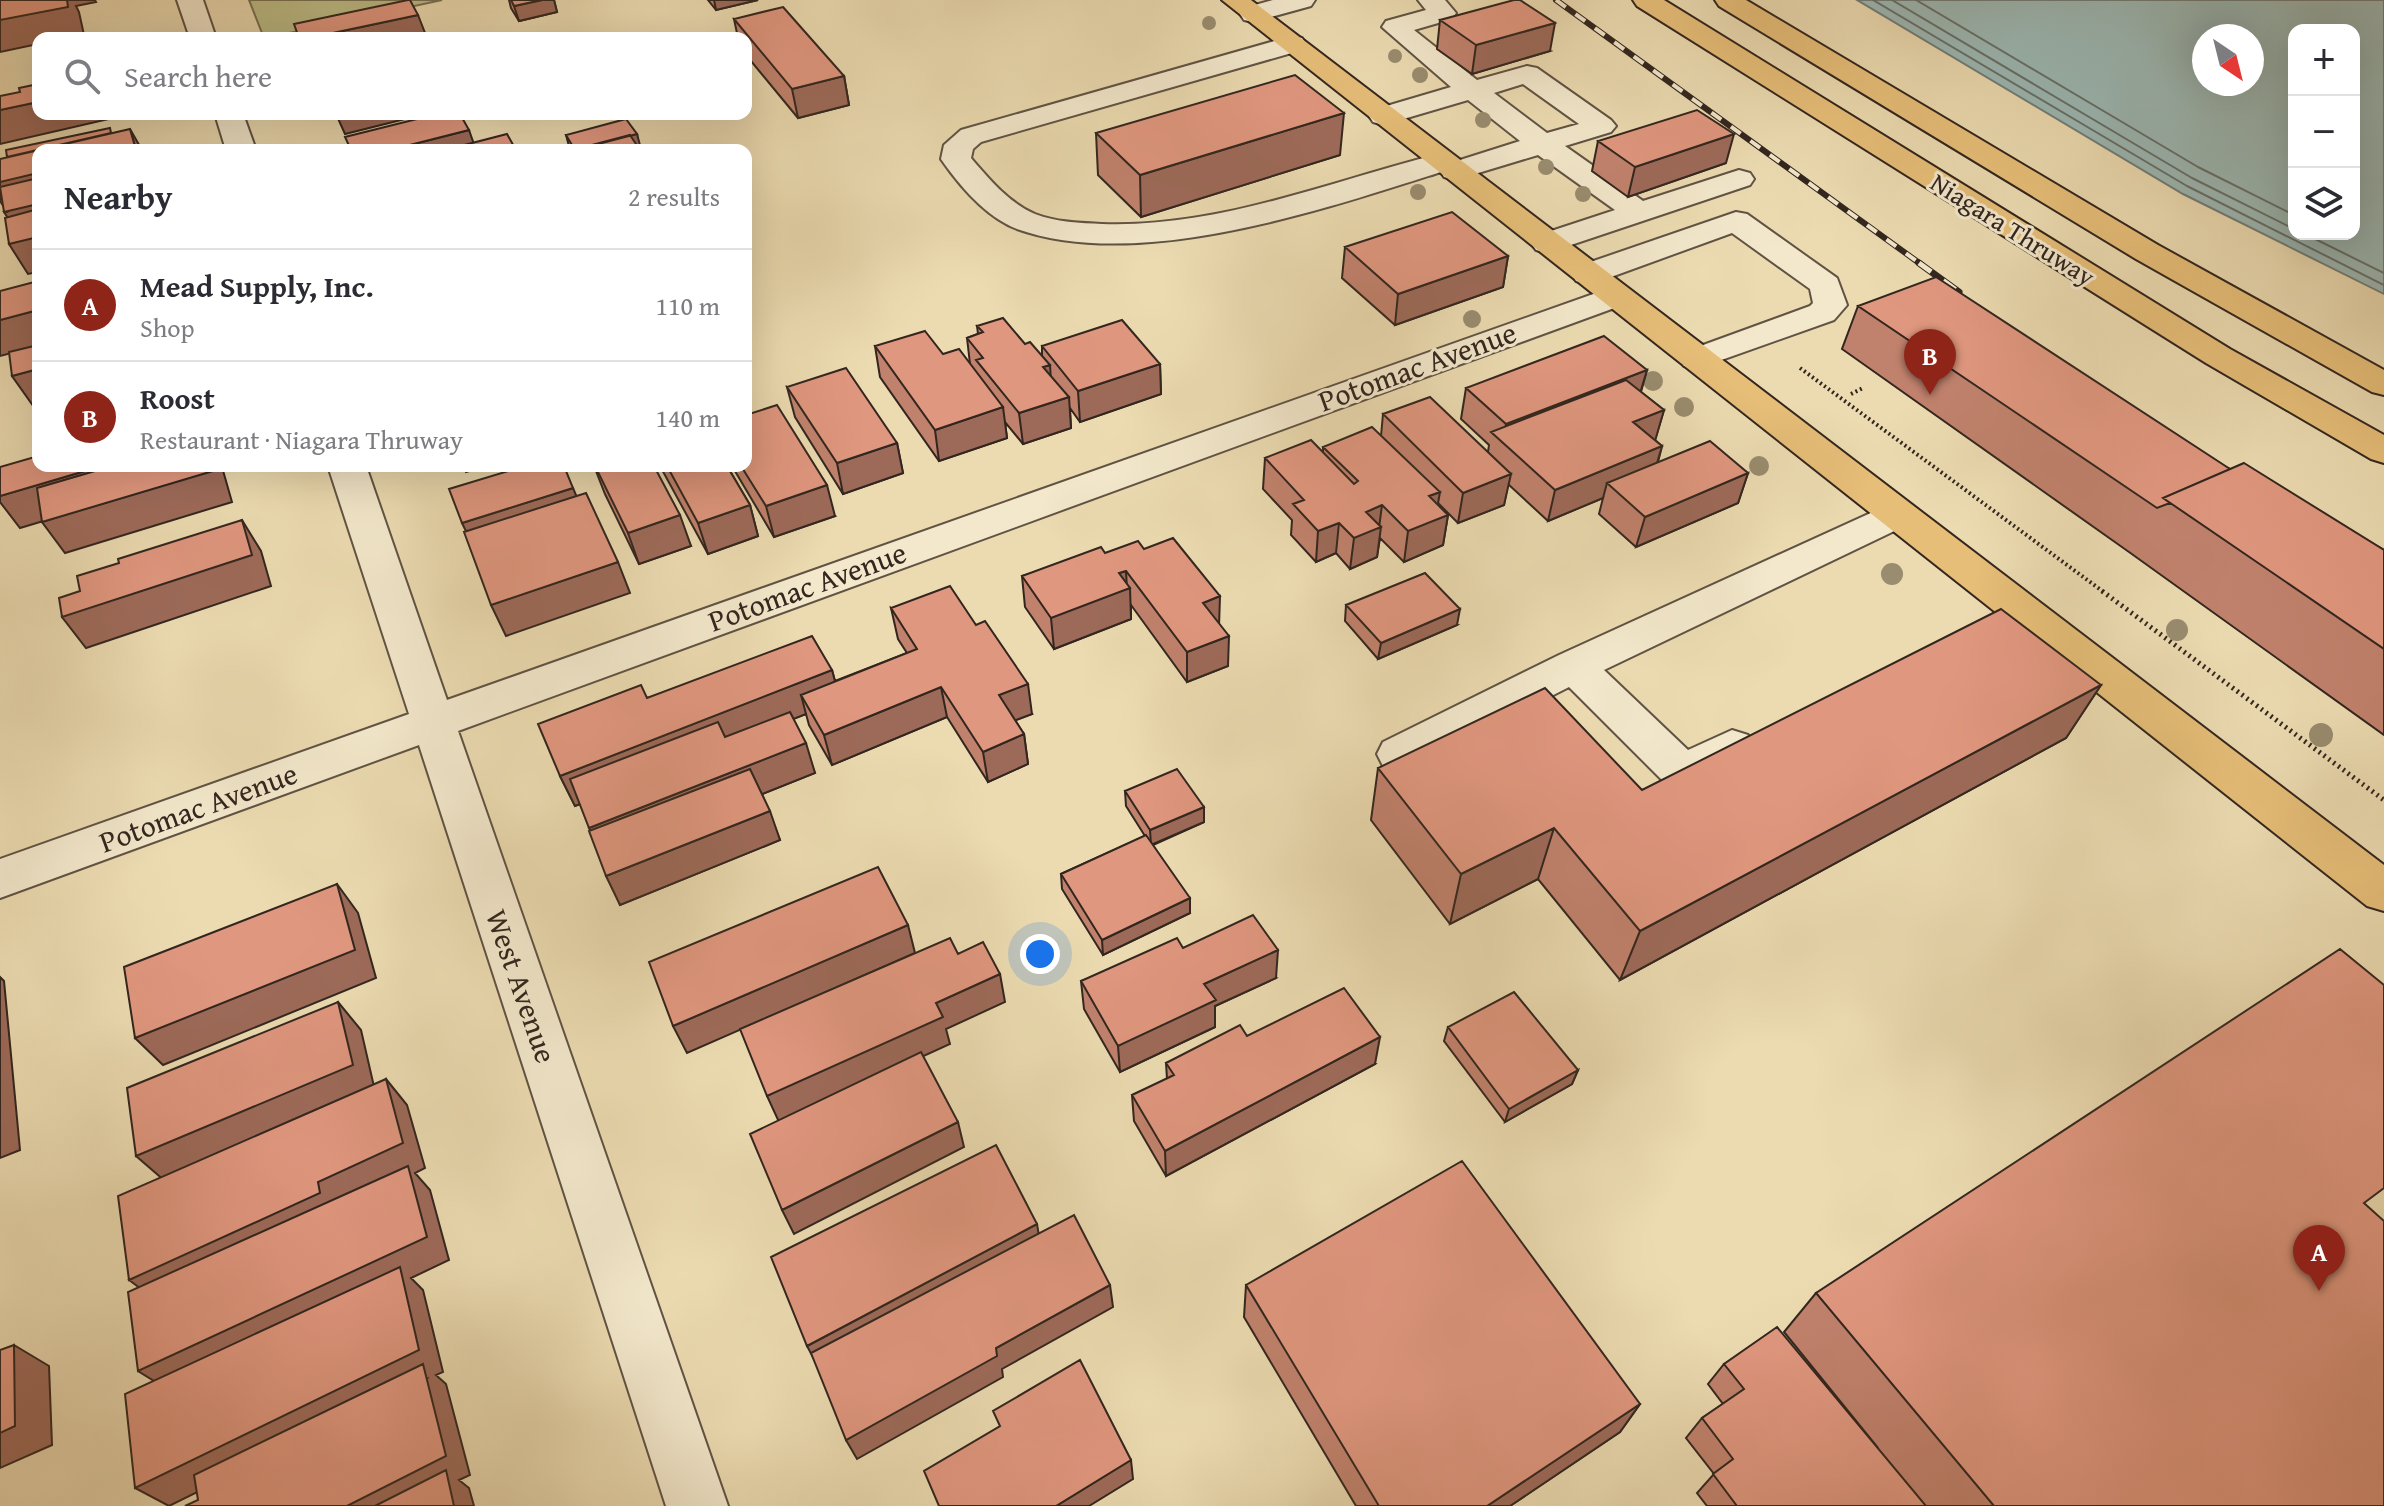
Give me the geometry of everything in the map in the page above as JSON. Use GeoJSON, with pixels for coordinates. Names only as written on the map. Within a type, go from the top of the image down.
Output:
{"type":"FeatureCollection","features":[{"type":"Feature","properties":{"kind":"main road","name":"Niagara Thruway"},"geometry":{"type":"LineString","coordinates":[[1646,0],[2218,356],[2384,451]]}},
{"type":"Feature","properties":{"kind":"main road","name":"Niagara Thruway"},"geometry":{"type":"LineString","coordinates":[[1728,0],[2134,244],[2384,384]]}},
{"type":"Feature","properties":{"kind":"main road"},"geometry":{"type":"LineString","coordinates":[[1244,7],[1897,514],[1995,613],[2384,892]]}},
{"type":"Feature","properties":{"kind":"main road"},"geometry":{"type":"LineString","coordinates":[[2284,328],[2384,376]]}},
{"type":"Feature","properties":{"kind":"main road"},"geometry":{"type":"LineString","coordinates":[[2218,356],[2384,462]]}},
{"type":"Feature","properties":{"kind":"street"},"geometry":{"type":"LineString","coordinates":[[190,0],[201,32]]}},
{"type":"Feature","properties":{"kind":"street"},"geometry":{"type":"LineString","coordinates":[[1244,7],[1302,0]]}},
{"type":"Feature","properties":{"kind":"street"},"geometry":{"type":"LineString","coordinates":[[1431,0],[1443,13],[1395,27],[1542,144],[1637,211]]}},
{"type":"Feature","properties":{"kind":"street"},"geometry":{"type":"LineString","coordinates":[[1292,44],[971,136],[959,145],[956,159],[995,203],[1027,221],[1068,231],[1124,233],[1201,225],[1322,200],[1601,126],[1527,74],[1383,116]]}},
{"type":"Feature","properties":{"kind":"street"},"geometry":{"type":"LineString","coordinates":[[231,120],[239,144]]}},
{"type":"Feature","properties":{"kind":"street"},"geometry":{"type":"LineString","coordinates":[[1547,243],[1739,179]]}},
{"type":"Feature","properties":{"kind":"street","name":"Potomac Avenue"},"geometry":{"type":"LineString","coordinates":[[0,879],[1602,285],[1736,221],[1825,285],[1830,305],[1822,313],[1757,337]]}},
{"type":"Feature","properties":{"kind":"street"},"geometry":{"type":"LineString","coordinates":[[1696,359],[1757,337]]}},
{"type":"Feature","properties":{"kind":"street","name":"West Avenue"},"geometry":{"type":"LineString","coordinates":[[349,472],[697,1506]]}},
{"type":"Feature","properties":{"kind":"street"},"geometry":{"type":"LineString","coordinates":[[1399,754],[1574,666],[1897,514]]}},
{"type":"Feature","properties":{"kind":"street"},"geometry":{"type":"LineString","coordinates":[[1574,666],[1683,773],[1764,731]]}},
{"type":"Feature","properties":{"kind":"path"},"geometry":{"type":"LineString","coordinates":[[1757,337],[2384,800]]}},
{"type":"Feature","properties":{"kind":"path"},"geometry":{"type":"LineString","coordinates":[[1851,394],[1863,388]]}},
{"type":"Feature","properties":{"kind":"green space"},"geometry":{"type":"Polygon","coordinates":[[[249,0],[442,0],[292,32],[262,32],[249,0]]]}},
{"type":"Feature","properties":{"kind":"water"},"geometry":{"type":"Polygon","coordinates":[[[1857,0],[2384,0],[2384,294],[2183,194],[1857,0]]]}},
{"type":"Feature","properties":{"kind":"building"},"geometry":{"type":"Polygon","coordinates":[[[0,0],[67,0],[68,7],[0,20],[0,0]]]}},
{"type":"Feature","properties":{"kind":"building"},"geometry":{"type":"Polygon","coordinates":[[[410,0],[418,15],[337,32],[297,32],[294,24],[410,0]]]}},
{"type":"Feature","properties":{"kind":"building"},"geometry":{"type":"Polygon","coordinates":[[[511,0],[542,0],[514,6],[511,0]]]}},
{"type":"Feature","properties":{"kind":"building"},"geometry":{"type":"Polygon","coordinates":[[[1520,0],[1555,23],[1476,45],[1440,20],[1520,0]]]}},
{"type":"Feature","properties":{"kind":"building"},"geometry":{"type":"Polygon","coordinates":[[[783,7],[844,76],[792,89],[752,41],[752,32],[745,32],[734,19],[783,7]]]}},
{"type":"Feature","properties":{"kind":"building"},"geometry":{"type":"Polygon","coordinates":[[[1295,75],[1344,113],[1140,175],[1096,133],[1295,75]]]}},
{"type":"Feature","properties":{"kind":"building"},"geometry":{"type":"Polygon","coordinates":[[[32,85],[32,103],[0,110],[0,96],[20,92],[19,88],[32,85]]]}},
{"type":"Feature","properties":{"kind":"building"},"geometry":{"type":"Polygon","coordinates":[[[1697,110],[1734,134],[1635,167],[1598,141],[1697,110]]]}},
{"type":"Feature","properties":{"kind":"building"},"geometry":{"type":"Polygon","coordinates":[[[413,120],[463,120],[469,130],[414,144],[348,144],[345,137],[413,120]]]}},
{"type":"Feature","properties":{"kind":"building"},"geometry":{"type":"Polygon","coordinates":[[[622,120],[627,120],[637,134],[598,144],[571,144],[566,135],[622,120]]]}},
{"type":"Feature","properties":{"kind":"building"},"geometry":{"type":"Polygon","coordinates":[[[110,128],[111,133],[63,144],[34,144],[110,128]]]}},
{"type":"Feature","properties":{"kind":"building"},"geometry":{"type":"Polygon","coordinates":[[[130,129],[134,144],[65,144],[130,129]]]}},
{"type":"Feature","properties":{"kind":"building"},"geometry":{"type":"Polygon","coordinates":[[[507,134],[513,144],[468,144],[507,134]]]}},
{"type":"Feature","properties":{"kind":"building"},"geometry":{"type":"Polygon","coordinates":[[[630,135],[636,144],[596,144],[630,135]]]}},
{"type":"Feature","properties":{"kind":"building"},"geometry":{"type":"Polygon","coordinates":[[[32,144],[32,151],[7,157],[6,150],[32,144]]]}},
{"type":"Feature","properties":{"kind":"building"},"geometry":{"type":"Polygon","coordinates":[[[32,151],[32,174],[0,182],[0,159],[32,151]]]}},
{"type":"Feature","properties":{"kind":"building"},"geometry":{"type":"Polygon","coordinates":[[[32,179],[32,205],[4,212],[0,187],[32,179]]]}},
{"type":"Feature","properties":{"kind":"building"},"geometry":{"type":"Polygon","coordinates":[[[32,211],[32,238],[9,244],[5,218],[32,211]]]}},
{"type":"Feature","properties":{"kind":"building"},"geometry":{"type":"Polygon","coordinates":[[[1452,212],[1508,256],[1398,294],[1345,247],[1452,212]]]}},
{"type":"Feature","properties":{"kind":"building"},"geometry":{"type":"Polygon","coordinates":[[[1936,277],[2230,469],[2163,498],[2170,503],[2157,508],[1858,306],[1936,277]]]}},
{"type":"Feature","properties":{"kind":"building"},"geometry":{"type":"Polygon","coordinates":[[[32,283],[32,312],[0,320],[0,291],[32,283]]]}},
{"type":"Feature","properties":{"kind":"building"},"geometry":{"type":"Polygon","coordinates":[[[1003,318],[1025,344],[1030,342],[1050,365],[1043,367],[1069,397],[1019,413],[976,360],[983,358],[967,338],[983,332],[977,326],[1003,318]]]}},
{"type":"Feature","properties":{"kind":"building"},"geometry":{"type":"Polygon","coordinates":[[[1122,320],[1160,364],[1078,391],[1042,346],[1122,320]]]}},
{"type":"Feature","properties":{"kind":"building"},"geometry":{"type":"Polygon","coordinates":[[[925,331],[943,354],[959,349],[1003,407],[935,430],[875,346],[925,331]]]}},
{"type":"Feature","properties":{"kind":"building"},"geometry":{"type":"Polygon","coordinates":[[[1604,336],[1647,370],[1506,424],[1466,388],[1604,336]]]}},
{"type":"Feature","properties":{"kind":"building"},"geometry":{"type":"Polygon","coordinates":[[[32,346],[32,371],[12,376],[9,352],[32,346]]]}},
{"type":"Feature","properties":{"kind":"building"},"geometry":{"type":"Polygon","coordinates":[[[846,368],[897,443],[837,463],[787,387],[846,368]]]}},
{"type":"Feature","properties":{"kind":"building"},"geometry":{"type":"Polygon","coordinates":[[[1626,380],[1664,410],[1633,422],[1662,446],[1555,490],[1491,432],[1626,380]]]}},
{"type":"Feature","properties":{"kind":"building"},"geometry":{"type":"Polygon","coordinates":[[[1430,397],[1511,474],[1463,493],[1383,414],[1430,397]]]}},
{"type":"Feature","properties":{"kind":"building"},"geometry":{"type":"Polygon","coordinates":[[[777,405],[827,485],[766,506],[745,472],[752,472],[752,413],[777,405]]]}},
{"type":"Feature","properties":{"kind":"building"},"geometry":{"type":"Polygon","coordinates":[[[1372,427],[1440,492],[1429,496],[1448,515],[1408,531],[1382,505],[1366,512],[1381,527],[1354,538],[1339,523],[1318,531],[1293,504],[1304,500],[1265,458],[1311,440],[1354,484],[1358,481],[1323,447],[1372,427]]]}},
{"type":"Feature","properties":{"kind":"building"},"geometry":{"type":"Polygon","coordinates":[[[1710,441],[1748,473],[1645,517],[1607,483],[1710,441]]]}},
{"type":"Feature","properties":{"kind":"building"},"geometry":{"type":"Polygon","coordinates":[[[32,458],[32,472],[82,472],[0,496],[0,467],[32,458]]]}},
{"type":"Feature","properties":{"kind":"building"},"geometry":{"type":"Polygon","coordinates":[[[2244,463],[2384,550],[2384,649],[2163,498],[2244,463]]]}},
{"type":"Feature","properties":{"kind":"building"},"geometry":{"type":"Polygon","coordinates":[[[92,472],[210,472],[42,522],[37,488],[92,472]]]}},
{"type":"Feature","properties":{"kind":"building"},"geometry":{"type":"Polygon","coordinates":[[[505,472],[566,472],[573,488],[462,523],[449,489],[505,472]]]}},
{"type":"Feature","properties":{"kind":"building"},"geometry":{"type":"Polygon","coordinates":[[[598,472],[657,472],[680,515],[628,533],[598,472]]]}},
{"type":"Feature","properties":{"kind":"building"},"geometry":{"type":"Polygon","coordinates":[[[670,472],[731,472],[750,505],[698,523],[670,472]]]}},
{"type":"Feature","properties":{"kind":"building"},"geometry":{"type":"Polygon","coordinates":[[[586,493],[618,562],[491,605],[464,532],[586,493]]]}},
{"type":"Feature","properties":{"kind":"building"},"geometry":{"type":"Polygon","coordinates":[[[242,520],[252,555],[62,617],[59,598],[80,591],[77,576],[119,563],[118,559],[242,520]]]}},
{"type":"Feature","properties":{"kind":"building"},"geometry":{"type":"Polygon","coordinates":[[[1173,538],[1220,596],[1203,603],[1229,636],[1187,652],[1126,571],[1119,573],[1130,588],[1051,618],[1022,576],[1101,547],[1105,553],[1138,541],[1144,549],[1173,538]]]}},
{"type":"Feature","properties":{"kind":"building"},"geometry":{"type":"Polygon","coordinates":[[[1425,573],[1460,609],[1381,643],[1346,605],[1425,573]]]}},
{"type":"Feature","properties":{"kind":"building"},"geometry":{"type":"Polygon","coordinates":[[[950,586],[976,625],[985,621],[1028,684],[999,695],[1024,734],[983,752],[941,687],[824,735],[801,695],[917,649],[891,608],[950,586]]]}},
{"type":"Feature","properties":{"kind":"building"},"geometry":{"type":"Polygon","coordinates":[[[2001,609],[2101,685],[1640,931],[1554,828],[1461,874],[1378,768],[1545,688],[1642,790],[2001,609]]]}},
{"type":"Feature","properties":{"kind":"building"},"geometry":{"type":"Polygon","coordinates":[[[812,636],[832,670],[560,776],[538,724],[641,685],[647,698],[812,636]]]}},
{"type":"Feature","properties":{"kind":"building"},"geometry":{"type":"Polygon","coordinates":[[[790,712],[806,743],[589,828],[570,779],[718,722],[725,737],[790,712]]]}},
{"type":"Feature","properties":{"kind":"building"},"geometry":{"type":"Polygon","coordinates":[[[750,769],[770,811],[606,876],[589,831],[750,769]]]}},
{"type":"Feature","properties":{"kind":"building"},"geometry":{"type":"Polygon","coordinates":[[[1177,769],[1204,807],[1150,830],[1125,791],[1177,769]]]}},
{"type":"Feature","properties":{"kind":"building"},"geometry":{"type":"Polygon","coordinates":[[[1146,835],[1190,898],[1102,940],[1061,874],[1146,835]]]}},
{"type":"Feature","properties":{"kind":"building"},"geometry":{"type":"Polygon","coordinates":[[[878,867],[908,925],[673,1026],[649,962],[878,867]]]}},
{"type":"Feature","properties":{"kind":"building"},"geometry":{"type":"Polygon","coordinates":[[[337,884],[355,950],[135,1038],[124,967],[337,884]]]}},
{"type":"Feature","properties":{"kind":"building"},"geometry":{"type":"Polygon","coordinates":[[[1253,915],[1278,950],[1204,984],[1216,1000],[1118,1046],[1081,981],[1177,938],[1183,948],[1253,915]]]}},
{"type":"Feature","properties":{"kind":"building"},"geometry":{"type":"Polygon","coordinates":[[[950,938],[958,954],[983,942],[1000,974],[936,1003],[943,1017],[767,1096],[740,1029],[950,938]]]}},
{"type":"Feature","properties":{"kind":"building"},"geometry":{"type":"Polygon","coordinates":[[[2340,949],[2384,985],[2384,1188],[2364,1203],[2384,1221],[2384,1506],[1994,1506],[1816,1293],[2340,949]]]}},
{"type":"Feature","properties":{"kind":"building"},"geometry":{"type":"Polygon","coordinates":[[[1344,988],[1380,1037],[1165,1151],[1132,1095],[1174,1075],[1166,1063],[1240,1025],[1247,1036],[1344,988]]]}},
{"type":"Feature","properties":{"kind":"building"},"geometry":{"type":"Polygon","coordinates":[[[1514,992],[1578,1070],[1509,1109],[1448,1027],[1514,992]]]}},
{"type":"Feature","properties":{"kind":"building"},"geometry":{"type":"Polygon","coordinates":[[[338,1002],[353,1065],[136,1156],[127,1088],[338,1002]]]}},
{"type":"Feature","properties":{"kind":"building"},"geometry":{"type":"Polygon","coordinates":[[[921,1052],[958,1122],[782,1210],[750,1134],[921,1052]]]}},
{"type":"Feature","properties":{"kind":"building"},"geometry":{"type":"Polygon","coordinates":[[[386,1079],[403,1143],[318,1182],[320,1193],[129,1280],[118,1196],[386,1079]]]}},
{"type":"Feature","properties":{"kind":"building"},"geometry":{"type":"Polygon","coordinates":[[[996,1145],[1037,1224],[807,1346],[771,1257],[996,1145]]]}},
{"type":"Feature","properties":{"kind":"building"},"geometry":{"type":"Polygon","coordinates":[[[1462,1161],[1640,1404],[1487,1506],[1379,1506],[1246,1285],[1462,1161]]]}},
{"type":"Feature","properties":{"kind":"building"},"geometry":{"type":"Polygon","coordinates":[[[408,1166],[427,1237],[138,1371],[128,1292],[408,1166]]]}},
{"type":"Feature","properties":{"kind":"building"},"geometry":{"type":"Polygon","coordinates":[[[1074,1215],[1110,1285],[996,1348],[997,1356],[846,1440],[811,1353],[1074,1215]]]}},
{"type":"Feature","properties":{"kind":"building"},"geometry":{"type":"Polygon","coordinates":[[[400,1267],[419,1350],[135,1488],[125,1394],[400,1267]]]}},
{"type":"Feature","properties":{"kind":"building"},"geometry":{"type":"Polygon","coordinates":[[[1777,1327],[1926,1506],[1737,1506],[1713,1474],[1733,1459],[1702,1418],[1744,1389],[1724,1364],[1777,1327]]]}},
{"type":"Feature","properties":{"kind":"building"},"geometry":{"type":"Polygon","coordinates":[[[14,1345],[15,1426],[0,1433],[0,1350],[14,1345]]]}},
{"type":"Feature","properties":{"kind":"building"},"geometry":{"type":"Polygon","coordinates":[[[1080,1360],[1131,1460],[1056,1506],[939,1506],[924,1471],[1000,1426],[993,1411],[1080,1360]]]}},
{"type":"Feature","properties":{"kind":"building"},"geometry":{"type":"Polygon","coordinates":[[[423,1364],[446,1456],[347,1506],[185,1506],[198,1500],[194,1475],[423,1364]]]}},
{"type":"Feature","properties":{"kind":"building"},"geometry":{"type":"Polygon","coordinates":[[[446,1470],[454,1506],[375,1506],[446,1470]]]}},
{"type":"Feature","properties":{"kind":"railway"},"geometry":{"type":"LineString","coordinates":[[1556,0],[1922,265]]}},
{"type":"Feature","properties":{"kind":"railway"},"geometry":{"type":"LineString","coordinates":[[1919,263],[1959,292]]}},
{"type":"Feature","properties":{"kind":"place","name":"Roost"},"geometry":{"type":"Point","coordinates":[1930,395]}},
{"type":"Feature","properties":{"kind":"place","name":"Mead Supply, Inc."},"geometry":{"type":"Point","coordinates":[2319,1291]}}]}
